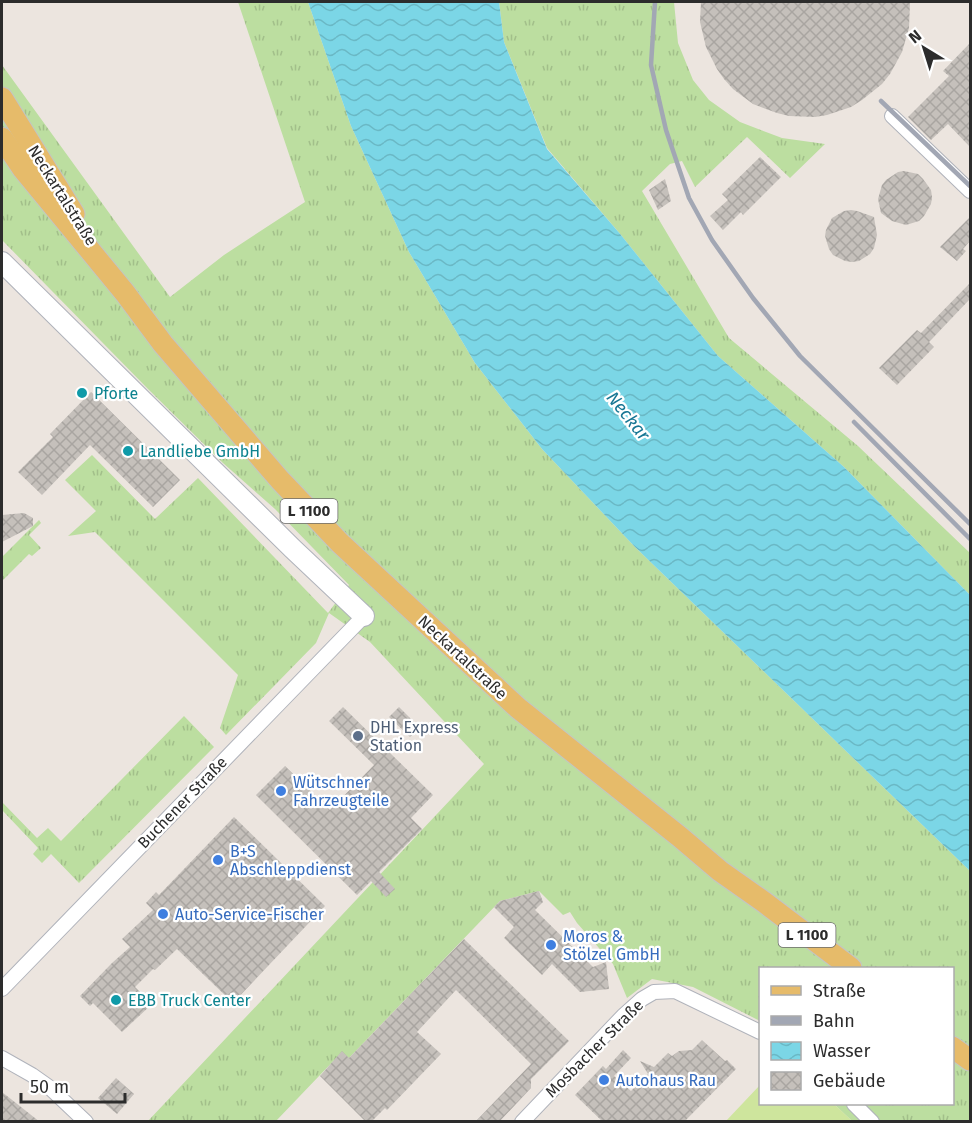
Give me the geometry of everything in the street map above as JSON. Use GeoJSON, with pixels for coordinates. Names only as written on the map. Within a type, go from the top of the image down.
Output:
{"type":"FeatureCollection","features":[{"type":"Feature","properties":{"kind":"main road","name":"Neckartalstraße"},"geometry":{"type":"LineString","coordinates":[[2,98],[125,292]]}},
{"type":"Feature","properties":{"kind":"main road","name":"Neckartalstraße"},"geometry":{"type":"LineString","coordinates":[[2,138],[23,169],[125,292],[163,344],[272,471],[340,543],[518,708],[680,837],[720,872],[764,902],[847,967]]}},
{"type":"Feature","properties":{"kind":"main road"},"geometry":{"type":"LineString","coordinates":[[954,1048],[970,1060]]}},
{"type":"Feature","properties":{"kind":"street"},"geometry":{"type":"LineString","coordinates":[[892,117],[970,191]]}},
{"type":"Feature","properties":{"kind":"street"},"geometry":{"type":"LineString","coordinates":[[2,262],[364,616]]}},
{"type":"Feature","properties":{"kind":"street","name":"Buchener Straße"},"geometry":{"type":"LineString","coordinates":[[2,988],[364,616]]}},
{"type":"Feature","properties":{"kind":"street","name":"Mosbacher Straße"},"geometry":{"type":"LineString","coordinates":[[522,1122],[615,1024],[642,999],[654,992],[675,991],[759,1032]]}},
{"type":"Feature","properties":{"kind":"street"},"geometry":{"type":"LineString","coordinates":[[2,1058],[50,1087],[86,1122]]}},
{"type":"Feature","properties":{"kind":"street"},"geometry":{"type":"LineString","coordinates":[[855,1105],[872,1122]]}},
{"type":"Feature","properties":{"kind":"green space"},"geometry":{"type":"Polygon","coordinates":[[[238,2],[308,2],[351,126],[409,252],[475,363],[542,449],[635,547],[970,871],[970,1121],[852,1121],[835,1105],[954,1105],[954,967],[759,967],[759,1020],[693,987],[652,979],[627,998],[613,964],[570,912],[563,915],[539,891],[500,901],[349,1058],[342,1052],[276,1121],[148,1121],[484,764],[370,642],[329,613],[316,643],[226,735],[220,728],[238,675],[95,532],[68,536],[96,511],[65,480],[92,455],[155,519],[198,478],[328,613],[349,585],[275,509],[223,463],[148,389],[2,240],[2,65],[170,297],[224,255],[305,202],[238,2]]]}},
{"type":"Feature","properties":{"kind":"green space"},"geometry":{"type":"Polygon","coordinates":[[[499,2],[674,2],[678,43],[693,80],[709,100],[740,122],[782,138],[825,144],[790,178],[747,137],[695,187],[682,161],[670,164],[642,191],[729,338],[858,446],[970,553],[970,595],[844,467],[718,356],[621,235],[547,148],[504,42],[499,2]]]}},
{"type":"Feature","properties":{"kind":"green space"},"geometry":{"type":"Polygon","coordinates":[[[39,520],[41,523],[29,535],[41,548],[32,556],[29,554],[2,581],[2,557],[39,520]]]}},
{"type":"Feature","properties":{"kind":"green space"},"geometry":{"type":"Polygon","coordinates":[[[184,716],[214,747],[79,883],[51,854],[42,863],[33,854],[38,848],[2,810],[2,802],[37,838],[48,828],[61,841],[184,716]]]}},
{"type":"Feature","properties":{"kind":"green space"},"geometry":{"type":"Polygon","coordinates":[[[759,1086],[759,1105],[835,1105],[852,1121],[726,1121],[759,1086]]]}},
{"type":"Feature","properties":{"kind":"water","name":"Neckar"},"geometry":{"type":"Polygon","coordinates":[[[308,2],[499,2],[504,42],[547,149],[621,235],[718,356],[844,467],[970,595],[970,871],[635,547],[542,449],[475,363],[409,252],[351,126],[308,2]]]}},
{"type":"Feature","properties":{"kind":"building"},"geometry":{"type":"Polygon","coordinates":[[[701,2],[910,2],[909,28],[902,52],[890,74],[882,84],[862,100],[851,107],[827,115],[789,116],[753,104],[724,79],[706,47],[700,22],[701,2]]]}},
{"type":"Feature","properties":{"kind":"building"},"geometry":{"type":"Polygon","coordinates":[[[970,43],[970,147],[948,124],[931,140],[908,117],[949,76],[943,71],[970,43]]]}},
{"type":"Feature","properties":{"kind":"building"},"geometry":{"type":"Polygon","coordinates":[[[760,157],[781,177],[743,215],[741,212],[723,230],[710,216],[728,200],[722,194],[760,157]]]}},
{"type":"Feature","properties":{"kind":"building"},"geometry":{"type":"Polygon","coordinates":[[[904,171],[918,174],[931,190],[932,197],[924,216],[919,221],[906,225],[892,221],[881,213],[878,199],[886,180],[904,171]]]}},
{"type":"Feature","properties":{"kind":"building"},"geometry":{"type":"Polygon","coordinates":[[[665,179],[671,201],[658,210],[649,190],[665,179]]]}},
{"type":"Feature","properties":{"kind":"building"},"geometry":{"type":"Polygon","coordinates":[[[851,210],[874,217],[877,235],[870,254],[859,261],[852,262],[833,255],[825,236],[832,218],[851,210]]]}},
{"type":"Feature","properties":{"kind":"building"},"geometry":{"type":"Polygon","coordinates":[[[970,217],[970,241],[963,249],[966,251],[957,261],[940,247],[970,217]]]}},
{"type":"Feature","properties":{"kind":"building"},"geometry":{"type":"Polygon","coordinates":[[[970,283],[970,299],[929,342],[934,347],[897,385],[879,368],[917,330],[921,333],[970,283]]]}},
{"type":"Feature","properties":{"kind":"building","name":"Landliebe GmbH"},"geometry":{"type":"Polygon","coordinates":[[[91,392],[180,480],[153,507],[90,445],[42,495],[18,472],[53,437],[50,434],[91,392]]]}},
{"type":"Feature","properties":{"kind":"building"},"geometry":{"type":"Polygon","coordinates":[[[24,513],[33,518],[33,526],[2,542],[2,515],[24,513]]]}},
{"type":"Feature","properties":{"kind":"building"},"geometry":{"type":"Polygon","coordinates":[[[343,707],[433,795],[411,818],[422,829],[379,872],[395,889],[386,897],[371,881],[357,895],[256,795],[285,766],[330,810],[374,765],[329,721],[343,707]]]}},
{"type":"Feature","properties":{"kind":"building"},"geometry":{"type":"Polygon","coordinates":[[[399,707],[420,728],[410,737],[389,717],[399,707]]]}},
{"type":"Feature","properties":{"kind":"building"},"geometry":{"type":"Polygon","coordinates":[[[234,817],[325,906],[233,1003],[177,949],[135,987],[152,1004],[122,1032],[93,1003],[90,1006],[80,996],[130,947],[122,939],[153,910],[146,903],[156,892],[159,895],[234,817]]]}},
{"type":"Feature","properties":{"kind":"building","name":"Moros & Stölzel GmbH"},"geometry":{"type":"Polygon","coordinates":[[[539,891],[543,902],[535,910],[593,967],[606,962],[609,989],[580,992],[552,964],[542,975],[504,938],[514,927],[494,907],[500,901],[539,891]]]}},
{"type":"Feature","properties":{"kind":"building"},"geometry":{"type":"Polygon","coordinates":[[[464,939],[569,1041],[531,1079],[531,1088],[499,1122],[475,1122],[531,1064],[456,990],[417,1032],[441,1054],[387,1110],[385,1108],[371,1122],[366,1122],[320,1076],[342,1051],[349,1058],[464,939]]]}},
{"type":"Feature","properties":{"kind":"building"},"geometry":{"type":"Polygon","coordinates":[[[702,1040],[736,1069],[684,1122],[603,1122],[575,1095],[603,1066],[606,1069],[623,1050],[631,1058],[614,1076],[631,1091],[648,1074],[640,1061],[654,1067],[668,1053],[672,1056],[679,1051],[692,1050],[702,1040]]]}},
{"type":"Feature","properties":{"kind":"building"},"geometry":{"type":"Polygon","coordinates":[[[116,1078],[134,1094],[117,1114],[98,1098],[116,1078]]]}},
{"type":"Feature","properties":{"kind":"building"},"geometry":{"type":"Polygon","coordinates":[[[2,1092],[40,1122],[2,1122],[2,1092]]]}},
{"type":"Feature","properties":{"kind":"railway"},"geometry":{"type":"LineString","coordinates":[[655,2],[651,65],[666,130],[689,198],[712,240],[753,298],[800,356],[970,524]]}},
{"type":"Feature","properties":{"kind":"railway"},"geometry":{"type":"LineString","coordinates":[[881,101],[970,186]]}},
{"type":"Feature","properties":{"kind":"railway"},"geometry":{"type":"LineString","coordinates":[[854,422],[970,539]]}},
{"type":"Feature","properties":{"kind":"place","name":"Pforte"},"geometry":{"type":"Point","coordinates":[82,393]}},
{"type":"Feature","properties":{"kind":"place","name":"Landliebe GmbH"},"geometry":{"type":"Point","coordinates":[128,451]}},
{"type":"Feature","properties":{"kind":"place","name":"DHL Express Station"},"geometry":{"type":"Point","coordinates":[358,736]}},
{"type":"Feature","properties":{"kind":"place","name":"Wütschner Fahrzeugteile"},"geometry":{"type":"Point","coordinates":[281,791]}},
{"type":"Feature","properties":{"kind":"place","name":"B+S Abschleppdienst"},"geometry":{"type":"Point","coordinates":[218,860]}},
{"type":"Feature","properties":{"kind":"place","name":"Auto-Service-Fischer"},"geometry":{"type":"Point","coordinates":[163,914]}},
{"type":"Feature","properties":{"kind":"place","name":"Moros & Stölzel GmbH"},"geometry":{"type":"Point","coordinates":[551,945]}},
{"type":"Feature","properties":{"kind":"place","name":"EBB Truck Center"},"geometry":{"type":"Point","coordinates":[116,1000]}},
{"type":"Feature","properties":{"kind":"place","name":"Autohaus Rau"},"geometry":{"type":"Point","coordinates":[604,1080]}}]}
